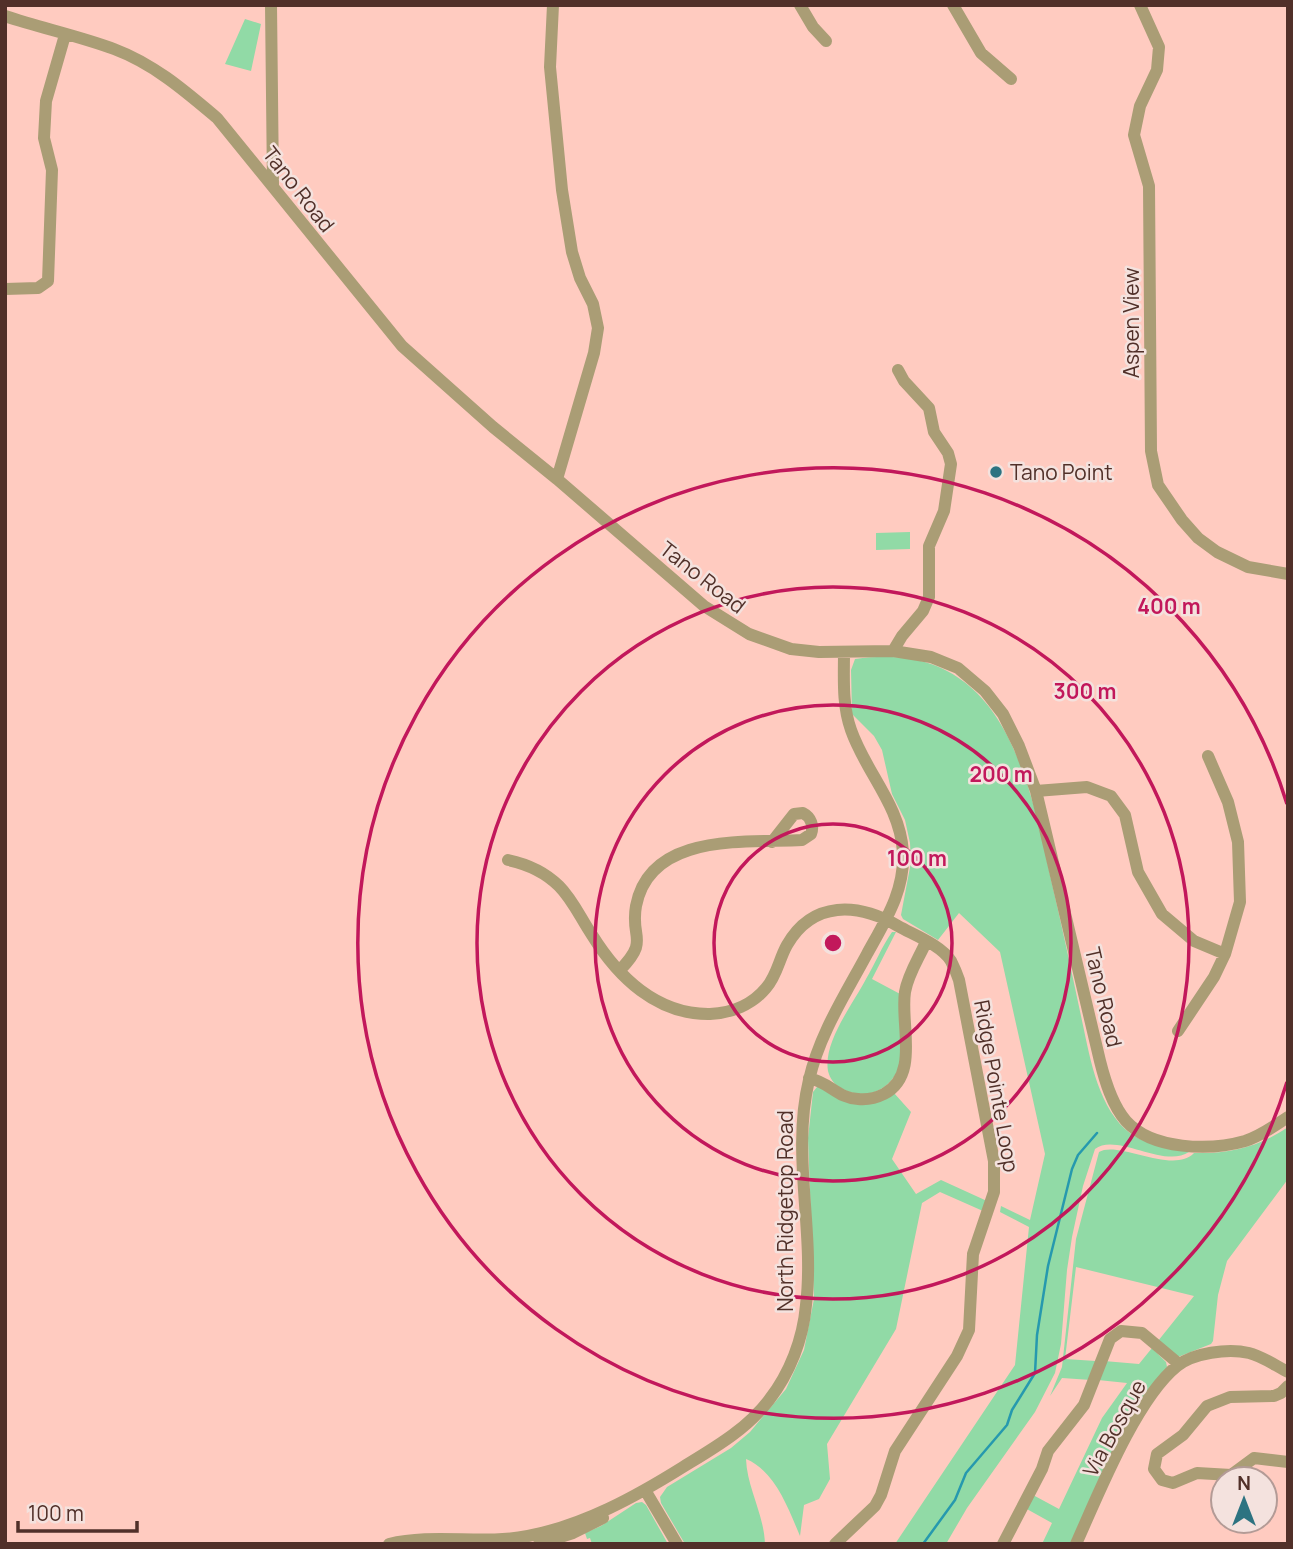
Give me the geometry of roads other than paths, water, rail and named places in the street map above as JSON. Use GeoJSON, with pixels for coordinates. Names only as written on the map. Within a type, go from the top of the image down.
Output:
{"type":"FeatureCollection","features":[{"type":"Feature","properties":{"kind":"street"},"geometry":{"type":"LineString","coordinates":[[271,5],[272,185]]}},
{"type":"Feature","properties":{"kind":"street"},"geometry":{"type":"LineString","coordinates":[[553,5],[550,67],[562,190],[572,251],[580,278],[593,304],[598,328],[594,353],[558,479]]}},
{"type":"Feature","properties":{"kind":"street"},"geometry":{"type":"LineString","coordinates":[[800,5],[825,41]]}},
{"type":"Feature","properties":{"kind":"street"},"geometry":{"type":"LineString","coordinates":[[953,5],[981,53],[1011,79]]}},
{"type":"Feature","properties":{"kind":"street","name":"Aspen View"},"geometry":{"type":"LineString","coordinates":[[1140,5],[1158,47],[1157,70],[1140,106],[1134,135],[1149,186],[1153,487],[1212,548],[1248,567],[1288,574]]}},
{"type":"Feature","properties":{"kind":"street","name":"Tano Road"},"geometry":{"type":"LineString","coordinates":[[5,16],[115,50],[161,72],[217,118],[402,346],[493,427],[724,620],[760,639],[791,649],[893,651],[931,657],[945,662],[979,685],[1003,714],[1019,746],[1036,791],[1100,1061],[1114,1103],[1123,1118],[1152,1138],[1193,1146],[1245,1141],[1262,1134],[1288,1117]]}},
{"type":"Feature","properties":{"kind":"street"},"geometry":{"type":"LineString","coordinates":[[5,289],[38,288],[48,281],[52,170],[44,138],[46,101],[65,35]]}},
{"type":"Feature","properties":{"kind":"street"},"geometry":{"type":"LineString","coordinates":[[893,651],[923,611],[929,597],[929,546],[944,511],[951,464],[948,453],[934,432],[929,408],[904,381],[898,370]]}},
{"type":"Feature","properties":{"kind":"street","name":"North Ridgetop Road"},"geometry":{"type":"LineString","coordinates":[[389,1544],[409,1540],[485,1541],[527,1536],[569,1525],[616,1506],[724,1442],[749,1422],[776,1390],[797,1347],[805,1318],[807,1293],[802,1129],[809,1078],[825,1032],[894,906],[901,883],[903,863],[902,838],[891,805],[860,751],[848,722],[844,696],[844,652]]}},
{"type":"Feature","properties":{"kind":"street"},"geometry":{"type":"LineString","coordinates":[[1178,1031],[1214,977],[1240,902],[1238,842],[1227,802],[1208,756]]}},
{"type":"Feature","properties":{"kind":"street"},"geometry":{"type":"LineString","coordinates":[[1036,791],[1087,786],[1111,796],[1125,815],[1138,872],[1162,914],[1194,941],[1224,954]]}},
{"type":"Feature","properties":{"kind":"street"},"geometry":{"type":"LineString","coordinates":[[620,970],[637,948],[636,911],[642,889],[665,861],[680,852],[695,848],[772,842]]}},
{"type":"Feature","properties":{"kind":"street","name":"Ridge Pointe Loop"},"geometry":{"type":"LineString","coordinates":[[508,860],[536,869],[559,885],[603,952],[642,993],[664,1005],[690,1013],[726,1012],[748,1003],[766,988],[789,942],[808,921],[826,912],[844,909],[869,911],[926,942],[950,960],[959,980],[994,1161],[994,1192],[973,1254],[970,1330],[957,1356],[895,1451],[878,1501],[835,1544]]}},
{"type":"Feature","properties":{"kind":"street"},"geometry":{"type":"LineString","coordinates":[[809,1078],[825,1082],[842,1096],[856,1099],[880,1096],[897,1084],[905,1064],[906,986],[926,942]]}},
{"type":"Feature","properties":{"kind":"street"},"geometry":{"type":"LineString","coordinates":[[1003,1544],[1042,1469],[1048,1451],[1084,1405],[1106,1345],[1115,1334],[1130,1330],[1143,1333],[1179,1364]]}},
{"type":"Feature","properties":{"kind":"street","name":"Via Bosque"},"geometry":{"type":"LineString","coordinates":[[1076,1544],[1116,1458],[1141,1412],[1160,1384],[1179,1364],[1208,1352],[1250,1353],[1288,1372]]}},
{"type":"Feature","properties":{"kind":"street"},"geometry":{"type":"LineString","coordinates":[[1288,1385],[1274,1396],[1230,1397],[1207,1406],[1183,1435],[1157,1454],[1154,1469],[1162,1480],[1173,1483],[1197,1473],[1231,1475],[1254,1458],[1288,1462]]}},
{"type":"Feature","properties":{"kind":"street"},"geometry":{"type":"LineString","coordinates":[[645,1490],[677,1544]]}},
{"type":"Feature","properties":{"kind":"street","name":"North Ridgetop Road"},"geometry":{"type":"LineString","coordinates":[[539,1544],[586,1528],[610,1514],[616,1506]]}},
{"type":"Feature","properties":{"kind":"waterway"},"geometry":{"type":"LineString","coordinates":[[923,1544],[955,1500],[966,1473],[1007,1425],[1012,1410],[1035,1373],[1037,1335],[1048,1266],[1072,1169],[1078,1155],[1097,1133]]}},
{"type":"Feature","properties":{"kind":"place","name":"Tano Point"},"geometry":{"type":"Point","coordinates":[996,472]}}]}
